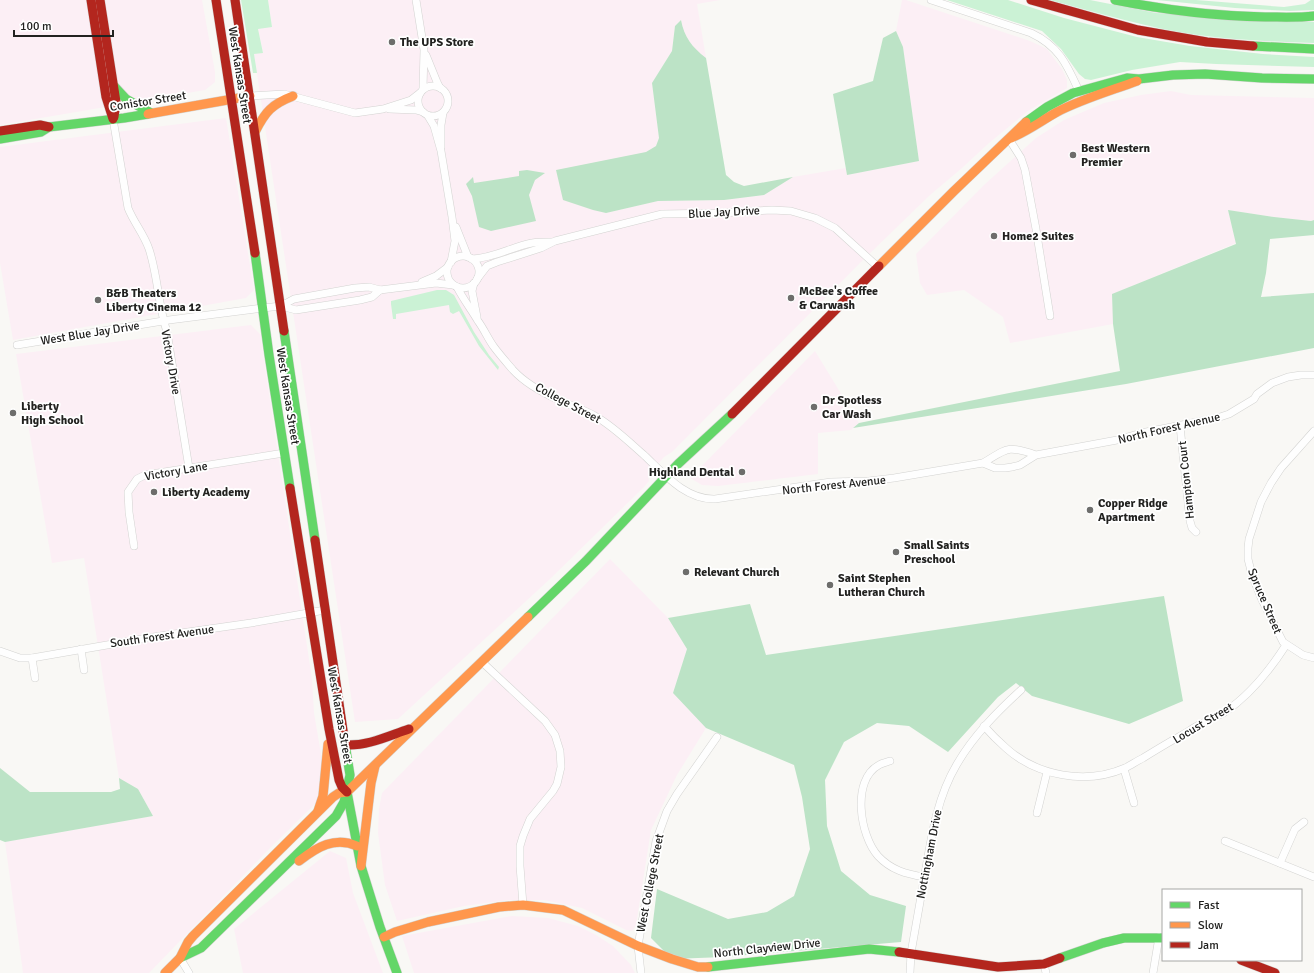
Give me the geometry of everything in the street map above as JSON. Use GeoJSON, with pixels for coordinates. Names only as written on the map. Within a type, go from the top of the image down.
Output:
{"type":"FeatureCollection","features":[{"type":"Feature","properties":{"kind":"main road"},"geometry":{"type":"LineString","coordinates":[[91,0],[106,97],[113,118]]}},
{"type":"Feature","properties":{"kind":"main road"},"geometry":{"type":"LineString","coordinates":[[100,0],[116,102],[113,118]]}},
{"type":"Feature","properties":{"kind":"main road","name":"West Kansas Street"},"geometry":{"type":"LineString","coordinates":[[216,0],[284,453],[329,729],[339,780],[347,792]]}},
{"type":"Feature","properties":{"kind":"main road","name":"West Kansas Street"},"geometry":{"type":"LineString","coordinates":[[235,0],[256,132],[346,745],[350,775],[347,792],[362,866],[397,973]]}},
{"type":"Feature","properties":{"kind":"main road"},"geometry":{"type":"LineString","coordinates":[[1031,0],[1138,30],[1207,42],[1258,47],[1314,49]]}},
{"type":"Feature","properties":{"kind":"main road"},"geometry":{"type":"LineString","coordinates":[[1115,0],[1140,6],[1189,13],[1240,17],[1301,18],[1314,16]]}},
{"type":"Feature","properties":{"kind":"main road"},"geometry":{"type":"LineString","coordinates":[[180,958],[201,948],[336,816],[342,806],[347,792],[586,561],[678,464],[750,396],[1021,125],[1054,103],[1079,91],[1118,79],[1139,79],[1173,75],[1204,74],[1262,78],[1314,79]]}},
{"type":"Feature","properties":{"kind":"main road"},"geometry":{"type":"LineString","coordinates":[[1009,138],[1024,133],[1055,113],[1082,100],[1129,84],[1139,79]]}},
{"type":"Feature","properties":{"kind":"main road"},"geometry":{"type":"LineString","coordinates":[[113,85],[119,94],[151,113]]}},
{"type":"Feature","properties":{"kind":"main road","name":"Conistor Street"},"geometry":{"type":"LineString","coordinates":[[0,131],[40,125],[49,127],[151,113],[250,96]]}},
{"type":"Feature","properties":{"kind":"main road"},"geometry":{"type":"LineString","coordinates":[[256,132],[262,118],[270,108],[279,101],[293,96]]}},
{"type":"Feature","properties":{"kind":"main road","name":"Conistor Street"},"geometry":{"type":"LineString","coordinates":[[0,139],[41,132],[49,127]]}},
{"type":"Feature","properties":{"kind":"main road"},"geometry":{"type":"LineString","coordinates":[[346,745],[355,746],[364,744],[413,727]]}},
{"type":"Feature","properties":{"kind":"main road"},"geometry":{"type":"LineString","coordinates":[[316,814],[321,805],[323,796],[329,729]]}},
{"type":"Feature","properties":{"kind":"main road"},"geometry":{"type":"LineString","coordinates":[[362,866],[370,783],[376,764]]}},
{"type":"Feature","properties":{"kind":"main road"},"geometry":{"type":"LineString","coordinates":[[165,973],[180,958],[192,936],[333,797],[347,792]]}},
{"type":"Feature","properties":{"kind":"main road"},"geometry":{"type":"LineString","coordinates":[[275,876],[286,871],[323,846],[344,842],[357,846]]}},
{"type":"Feature","properties":{"kind":"main road","name":"North Clayview Drive"},"geometry":{"type":"LineString","coordinates":[[384,936],[428,922],[499,907],[523,905],[563,910],[638,946],[698,967],[720,966],[869,949],[911,953],[998,967],[1045,969],[1103,943],[1124,938],[1161,938]]}},
{"type":"Feature","properties":{"kind":"main road"},"geometry":{"type":"LineString","coordinates":[[1244,961],[1275,973]]}},
{"type":"Feature","properties":{"kind":"street"},"geometry":{"type":"LineString","coordinates":[[416,0],[424,50],[422,91],[418,97],[418,105],[434,126],[441,151],[452,217],[454,242],[449,264],[448,277],[455,286]]}},
{"type":"Feature","properties":{"kind":"street"},"geometry":{"type":"LineString","coordinates":[[931,0],[1040,37],[1052,46],[1062,57],[1079,91]]}},
{"type":"Feature","properties":{"kind":"street"},"geometry":{"type":"LineString","coordinates":[[424,50],[437,82],[448,98],[441,125],[441,151]]}},
{"type":"Feature","properties":{"kind":"street"},"geometry":{"type":"LineString","coordinates":[[250,96],[274,94],[293,96],[355,113],[383,109],[411,100],[422,91],[432,86],[440,88]]}},
{"type":"Feature","properties":{"kind":"street"},"geometry":{"type":"LineString","coordinates":[[383,109],[416,110],[425,114],[436,116],[443,113]]}},
{"type":"Feature","properties":{"kind":"street","name":"Victory Drive"},"geometry":{"type":"LineString","coordinates":[[113,118],[128,208],[145,237],[155,273],[167,332],[189,468]]}},
{"type":"Feature","properties":{"kind":"street"},"geometry":{"type":"LineString","coordinates":[[1009,138],[1021,158],[1027,177],[1050,316]]}},
{"type":"Feature","properties":{"kind":"street","name":"Blue Jay Drive"},"geometry":{"type":"LineString","coordinates":[[476,281],[487,266],[497,262],[556,242],[662,214],[772,210],[791,211],[815,218],[835,228],[878,267]]}},
{"type":"Feature","properties":{"kind":"street"},"geometry":{"type":"LineString","coordinates":[[281,306],[294,298],[355,288],[369,287],[380,290],[436,283],[466,288],[476,281],[478,268],[476,263],[470,258],[452,217]]}},
{"type":"Feature","properties":{"kind":"street","name":"Blue Jay Drive"},"geometry":{"type":"LineString","coordinates":[[470,258],[482,258],[499,254],[533,243],[556,242]]}},
{"type":"Feature","properties":{"kind":"street"},"geometry":{"type":"LineString","coordinates":[[415,285],[436,276],[459,257],[470,258]]}},
{"type":"Feature","properties":{"kind":"street","name":"College Street"},"geometry":{"type":"LineString","coordinates":[[476,281],[472,291],[478,321]]}},
{"type":"Feature","properties":{"kind":"street","name":"College Street"},"geometry":{"type":"LineString","coordinates":[[455,286],[493,346],[514,371],[536,388],[558,400],[596,416],[667,477]]}},
{"type":"Feature","properties":{"kind":"street"},"geometry":{"type":"LineString","coordinates":[[281,306],[296,310],[360,300],[372,297],[380,290]]}},
{"type":"Feature","properties":{"kind":"street","name":"West Blue Jay Drive"},"geometry":{"type":"LineString","coordinates":[[17,345],[164,321],[281,306]]}},
{"type":"Feature","properties":{"kind":"street","name":"North Forest Avenue"},"geometry":{"type":"LineString","coordinates":[[983,463],[995,468],[1020,466],[1036,455],[1117,440],[1141,433],[1180,426],[1229,414],[1254,399],[1257,394],[1272,383],[1288,377],[1314,375]]}},
{"type":"Feature","properties":{"kind":"street","name":"Hampton Court"},"geometry":{"type":"LineString","coordinates":[[1180,426],[1190,521],[1192,528],[1196,532]]}},
{"type":"Feature","properties":{"kind":"street","name":"Spruce Street"},"geometry":{"type":"LineString","coordinates":[[1286,645],[1274,627],[1252,575],[1248,559],[1249,539],[1261,502],[1271,482],[1281,468],[1314,431]]}},
{"type":"Feature","properties":{"kind":"street","name":"North Forest Avenue"},"geometry":{"type":"LineString","coordinates":[[667,477],[693,495],[708,499],[715,499],[831,482],[869,481],[894,478],[983,463],[1002,451],[1014,448],[1036,455]]}},
{"type":"Feature","properties":{"kind":"street","name":"Victory Lane"},"geometry":{"type":"LineString","coordinates":[[134,546],[129,512],[128,492],[137,479],[145,475],[284,453]]}},
{"type":"Feature","properties":{"kind":"street","name":"South Forest Avenue"},"geometry":{"type":"LineString","coordinates":[[0,651],[20,658],[32,658],[325,610]]}},
{"type":"Feature","properties":{"kind":"street"},"geometry":{"type":"LineString","coordinates":[[1286,645],[1303,655],[1314,658]]}},
{"type":"Feature","properties":{"kind":"street","name":"Locust Street"},"geometry":{"type":"LineString","coordinates":[[984,726],[1012,753],[1026,762],[1047,772],[1082,777],[1124,769],[1204,722],[1226,711],[1258,682],[1286,645]]}},
{"type":"Feature","properties":{"kind":"street"},"geometry":{"type":"LineString","coordinates":[[80,649],[84,670]]}},
{"type":"Feature","properties":{"kind":"street"},"geometry":{"type":"LineString","coordinates":[[32,658],[35,678]]}},
{"type":"Feature","properties":{"kind":"street"},"geometry":{"type":"LineString","coordinates":[[482,662],[545,721],[555,735],[560,751],[561,767],[557,784],[530,819],[520,846],[523,905]]}},
{"type":"Feature","properties":{"kind":"street","name":"Nottingham Drive"},"geometry":{"type":"LineString","coordinates":[[910,973],[911,953],[933,824],[944,792],[957,764],[984,726],[1021,690]]}},
{"type":"Feature","properties":{"kind":"street","name":"West College Street"},"geometry":{"type":"LineString","coordinates":[[641,973],[638,946],[656,841],[662,823],[677,794],[717,737]]}},
{"type":"Feature","properties":{"kind":"street"},"geometry":{"type":"LineString","coordinates":[[890,762],[878,765],[867,777],[864,785],[861,805],[864,829],[871,848],[884,862],[901,872],[924,877]]}},
{"type":"Feature","properties":{"kind":"street"},"geometry":{"type":"LineString","coordinates":[[1124,769],[1134,803]]}},
{"type":"Feature","properties":{"kind":"street"},"geometry":{"type":"LineString","coordinates":[[1037,814],[1047,772]]}},
{"type":"Feature","properties":{"kind":"street"},"geometry":{"type":"LineString","coordinates":[[1280,863],[1295,829],[1304,822]]}},
{"type":"Feature","properties":{"kind":"street"},"geometry":{"type":"LineString","coordinates":[[1225,841],[1314,877]]}},
{"type":"Feature","properties":{"kind":"street"},"geometry":{"type":"LineString","coordinates":[[1153,973],[1161,938]]}},
{"type":"Feature","properties":{"kind":"street"},"geometry":{"type":"LineString","coordinates":[[180,958],[189,973]]}},
{"type":"Feature","properties":{"kind":"shaded area"},"geometry":{"type":"Polygon","coordinates":[[[0,0],[202,0],[215,72],[215,82],[205,90],[0,125],[0,0]]]}},
{"type":"Feature","properties":{"kind":"shaded area"},"geometry":{"type":"Polygon","coordinates":[[[268,0],[720,0],[697,4],[706,58],[696,51],[683,32],[681,20],[675,26],[672,51],[652,83],[659,138],[656,146],[646,152],[606,213],[658,201],[724,200],[764,195],[793,177],[846,168],[847,175],[919,161],[903,47],[896,31],[902,0],[906,0],[1030,41],[1047,49],[1062,69],[1067,80],[1067,88],[1028,111],[930,195],[860,263],[672,452],[664,457],[648,476],[649,481],[644,487],[551,578],[398,719],[355,722],[254,54],[263,52],[258,29],[272,26],[268,0]]]}},
{"type":"Feature","properties":{"kind":"shaded area"},"geometry":{"type":"Polygon","coordinates":[[[1171,91],[1191,95],[1314,98],[1314,220],[1311,221],[1274,217],[1228,210],[1236,243],[1113,294],[1113,324],[1010,343],[1003,317],[964,290],[927,295],[920,283],[916,254],[984,185],[1036,138],[1064,120],[1104,103],[1141,95],[1171,91]]]}},
{"type":"Feature","properties":{"kind":"shaded area"},"geometry":{"type":"Polygon","coordinates":[[[226,118],[254,290],[246,298],[13,340],[0,263],[0,147],[226,118]]]}},
{"type":"Feature","properties":{"kind":"shaded area"},"geometry":{"type":"Polygon","coordinates":[[[251,325],[260,334],[312,679],[314,713],[322,760],[317,802],[271,847],[149,973],[23,973],[5,842],[153,816],[138,789],[119,778],[84,558],[52,563],[16,354],[251,325]]]}},
{"type":"Feature","properties":{"kind":"shaded area"},"geometry":{"type":"Polygon","coordinates":[[[815,351],[859,423],[851,430],[818,433],[818,474],[718,486],[702,485],[690,478],[815,351]]]}},
{"type":"Feature","properties":{"kind":"shaded area"},"geometry":{"type":"Polygon","coordinates":[[[610,559],[668,618],[687,649],[673,693],[706,728],[677,775],[651,830],[636,925],[632,931],[626,930],[582,908],[544,900],[508,900],[464,906],[397,921],[385,885],[378,833],[379,809],[382,793],[610,559]]]}},
{"type":"Feature","properties":{"kind":"shaded area"},"geometry":{"type":"Polygon","coordinates":[[[330,851],[346,858],[353,893],[383,973],[243,973],[234,929],[330,851]]]}},
{"type":"Feature","properties":{"kind":"shaded area"},"geometry":{"type":"Polygon","coordinates":[[[512,916],[548,918],[578,926],[613,946],[631,965],[635,973],[414,973],[402,936],[512,916]]]}},
{"type":"Feature","properties":{"kind":"green space"},"geometry":{"type":"Polygon","coordinates":[[[241,0],[268,0],[272,27],[258,29],[263,53],[254,54],[257,73],[253,73],[241,0]]]}},
{"type":"Feature","properties":{"kind":"green space"},"geometry":{"type":"Polygon","coordinates":[[[947,0],[1008,0],[1064,18],[1137,37],[1190,46],[1263,54],[1314,57],[1314,67],[1180,62],[1132,70],[1091,80],[1085,79],[1079,74],[1061,49],[1042,31],[947,0]]]}},
{"type":"Feature","properties":{"kind":"green space"},"geometry":{"type":"Polygon","coordinates":[[[1050,0],[1090,0],[1156,13],[1314,22],[1314,43],[1242,39],[1179,32],[1124,20],[1050,0]]]}},
{"type":"Feature","properties":{"kind":"green space"},"geometry":{"type":"Polygon","coordinates":[[[1157,0],[1196,0],[1284,7],[1305,4],[1311,0],[1314,0],[1314,10],[1290,11],[1235,8],[1157,0]]]}},
{"type":"Feature","properties":{"kind":"green space"},"geometry":{"type":"Polygon","coordinates":[[[681,20],[684,32],[689,41],[706,58],[726,175],[734,182],[744,186],[793,177],[764,195],[724,200],[658,201],[606,213],[563,200],[556,170],[646,152],[656,146],[659,138],[652,83],[672,51],[675,26],[681,20]]]}},
{"type":"Feature","properties":{"kind":"green space"},"geometry":{"type":"Polygon","coordinates":[[[896,31],[903,47],[919,161],[847,175],[833,94],[873,81],[883,38],[896,31]]]}},
{"type":"Feature","properties":{"kind":"green space"},"geometry":{"type":"Polygon","coordinates":[[[527,170],[545,173],[535,180],[529,195],[536,221],[491,231],[479,227],[472,196],[466,184],[473,177],[474,183],[519,176],[519,171],[527,170]]]}},
{"type":"Feature","properties":{"kind":"green space"},"geometry":{"type":"Polygon","coordinates":[[[1228,210],[1274,217],[1311,221],[1314,220],[1314,235],[1270,239],[1266,273],[1261,297],[1314,293],[1314,348],[1126,384],[853,428],[859,423],[1120,371],[1113,324],[1112,294],[1236,244],[1228,210]]]}},
{"type":"Feature","properties":{"kind":"green space"},"geometry":{"type":"Polygon","coordinates":[[[437,290],[446,290],[454,295],[474,332],[499,367],[498,370],[479,346],[459,311],[453,314],[450,312],[449,305],[396,314],[396,319],[393,319],[391,301],[437,290]]]}},
{"type":"Feature","properties":{"kind":"green space"},"geometry":{"type":"Polygon","coordinates":[[[1164,596],[1183,701],[1129,724],[1032,696],[1016,683],[998,697],[948,752],[909,726],[877,723],[844,742],[825,780],[827,826],[841,871],[870,895],[906,906],[901,942],[724,957],[672,959],[651,938],[657,889],[728,919],[767,912],[794,896],[810,849],[802,797],[794,765],[706,728],[673,693],[687,649],[668,618],[750,604],[766,655],[1164,596]]]}},
{"type":"Feature","properties":{"kind":"green space"},"geometry":{"type":"Polygon","coordinates":[[[0,768],[30,792],[111,792],[120,789],[119,778],[138,789],[153,816],[5,842],[0,840],[0,768]]]}},
{"type":"Feature","properties":{"kind":"traffic: fast"},"geometry":{"type":"LineString","coordinates":[[1115,0],[1171,10],[1208,14],[1283,17],[1314,16]]}},
{"type":"Feature","properties":{"kind":"traffic: fast"},"geometry":{"type":"LineString","coordinates":[[1253,46],[1314,49]]}},
{"type":"Feature","properties":{"kind":"traffic: fast"},"geometry":{"type":"LineString","coordinates":[[1026,122],[1047,107],[1073,93],[1127,78],[1139,79],[1173,75],[1205,74],[1262,78],[1314,79]]}},
{"type":"Feature","properties":{"kind":"traffic: fast"},"geometry":{"type":"LineString","coordinates":[[114,86],[126,99],[151,113]]}},
{"type":"Feature","properties":{"kind":"traffic: fast"},"geometry":{"type":"LineString","coordinates":[[0,139],[41,132],[49,127],[148,114]]}},
{"type":"Feature","properties":{"kind":"traffic: fast"},"geometry":{"type":"LineString","coordinates":[[255,253],[290,488]]}},
{"type":"Feature","properties":{"kind":"traffic: fast"},"geometry":{"type":"LineString","coordinates":[[284,331],[315,540]]}},
{"type":"Feature","properties":{"kind":"traffic: fast"},"geometry":{"type":"LineString","coordinates":[[528,617],[586,561],[678,464],[732,414]]}},
{"type":"Feature","properties":{"kind":"traffic: fast"},"geometry":{"type":"LineString","coordinates":[[180,958],[201,948],[336,816],[344,802],[350,775],[345,744]]}},
{"type":"Feature","properties":{"kind":"traffic: fast"},"geometry":{"type":"LineString","coordinates":[[347,792],[361,866],[380,927],[397,973]]}},
{"type":"Feature","properties":{"kind":"traffic: fast"},"geometry":{"type":"LineString","coordinates":[[1060,958],[1103,943],[1124,938],[1162,938]]}},
{"type":"Feature","properties":{"kind":"traffic: fast"},"geometry":{"type":"LineString","coordinates":[[708,967],[869,949],[899,952]]}},
{"type":"Feature","properties":{"kind":"traffic: slow"},"geometry":{"type":"LineString","coordinates":[[1011,138],[1067,107],[1137,81]]}},
{"type":"Feature","properties":{"kind":"traffic: slow"},"geometry":{"type":"LineString","coordinates":[[148,114],[250,96]]}},
{"type":"Feature","properties":{"kind":"traffic: slow"},"geometry":{"type":"LineString","coordinates":[[255,132],[262,119],[274,106],[293,96]]}},
{"type":"Feature","properties":{"kind":"traffic: slow"},"geometry":{"type":"LineString","coordinates":[[879,266],[1026,122]]}},
{"type":"Feature","properties":{"kind":"traffic: slow"},"geometry":{"type":"LineString","coordinates":[[347,792],[528,617]]}},
{"type":"Feature","properties":{"kind":"traffic: slow"},"geometry":{"type":"LineString","coordinates":[[318,811],[323,796],[328,744]]}},
{"type":"Feature","properties":{"kind":"traffic: slow"},"geometry":{"type":"LineString","coordinates":[[361,866],[371,783],[375,766]]}},
{"type":"Feature","properties":{"kind":"traffic: slow"},"geometry":{"type":"LineString","coordinates":[[165,973],[180,958],[188,942],[193,936],[333,797],[339,793],[347,792]]}},
{"type":"Feature","properties":{"kind":"traffic: slow"},"geometry":{"type":"LineString","coordinates":[[299,861],[326,844],[341,842],[357,846]]}},
{"type":"Feature","properties":{"kind":"traffic: slow"},"geometry":{"type":"LineString","coordinates":[[384,937],[428,922],[499,907],[523,905],[563,910],[638,946],[698,967],[708,967]]}},
{"type":"Feature","properties":{"kind":"traffic: jam"},"geometry":{"type":"LineString","coordinates":[[91,0],[106,97],[113,119]]}},
{"type":"Feature","properties":{"kind":"traffic: jam"},"geometry":{"type":"LineString","coordinates":[[100,0],[116,102],[114,117]]}},
{"type":"Feature","properties":{"kind":"traffic: jam"},"geometry":{"type":"LineString","coordinates":[[216,0],[255,253]]}},
{"type":"Feature","properties":{"kind":"traffic: jam"},"geometry":{"type":"LineString","coordinates":[[235,0],[284,331]]}},
{"type":"Feature","properties":{"kind":"traffic: jam"},"geometry":{"type":"LineString","coordinates":[[1031,0],[1138,30],[1207,42],[1253,46]]}},
{"type":"Feature","properties":{"kind":"traffic: jam"},"geometry":{"type":"LineString","coordinates":[[0,131],[40,125],[49,127]]}},
{"type":"Feature","properties":{"kind":"traffic: jam"},"geometry":{"type":"LineString","coordinates":[[732,414],[879,266]]}},
{"type":"Feature","properties":{"kind":"traffic: jam"},"geometry":{"type":"LineString","coordinates":[[290,488],[329,729],[339,780],[342,787],[347,792]]}},
{"type":"Feature","properties":{"kind":"traffic: jam"},"geometry":{"type":"LineString","coordinates":[[315,540],[345,744]]}},
{"type":"Feature","properties":{"kind":"traffic: jam"},"geometry":{"type":"LineString","coordinates":[[346,745],[370,742],[409,729]]}},
{"type":"Feature","properties":{"kind":"traffic: jam"},"geometry":{"type":"LineString","coordinates":[[899,952],[998,967],[1044,964],[1060,958]]}},
{"type":"Feature","properties":{"kind":"traffic: jam"},"geometry":{"type":"LineString","coordinates":[[1244,961],[1275,973]]}},
{"type":"Feature","properties":{"kind":"place","name":"The UPS Store"},"geometry":{"type":"Point","coordinates":[392,42]}},
{"type":"Feature","properties":{"kind":"place","name":"Best Western Premier"},"geometry":{"type":"Point","coordinates":[1073,155]}},
{"type":"Feature","properties":{"kind":"place","name":"Home2 Suites"},"geometry":{"type":"Point","coordinates":[994,236]}},
{"type":"Feature","properties":{"kind":"place","name":"McBee's Coffee & Carwash"},"geometry":{"type":"Point","coordinates":[791,298]}},
{"type":"Feature","properties":{"kind":"place","name":"B&B Theaters Liberty Cinema 12"},"geometry":{"type":"Point","coordinates":[98,300]}},
{"type":"Feature","properties":{"kind":"place","name":"Dr Spotless Car Wash"},"geometry":{"type":"Point","coordinates":[814,407]}},
{"type":"Feature","properties":{"kind":"place","name":"Liberty High School"},"geometry":{"type":"Point","coordinates":[13,413]}},
{"type":"Feature","properties":{"kind":"place","name":"Highland Dental"},"geometry":{"type":"Point","coordinates":[742,472]}},
{"type":"Feature","properties":{"kind":"place","name":"Liberty Academy"},"geometry":{"type":"Point","coordinates":[154,492]}},
{"type":"Feature","properties":{"kind":"place","name":"Copper Ridge Apartment"},"geometry":{"type":"Point","coordinates":[1090,510]}},
{"type":"Feature","properties":{"kind":"place","name":"Small Saints Preschool"},"geometry":{"type":"Point","coordinates":[896,552]}},
{"type":"Feature","properties":{"kind":"place","name":"Relevant Church"},"geometry":{"type":"Point","coordinates":[686,572]}},
{"type":"Feature","properties":{"kind":"place","name":"Saint Stephen Lutheran Church"},"geometry":{"type":"Point","coordinates":[830,585]}}]}
